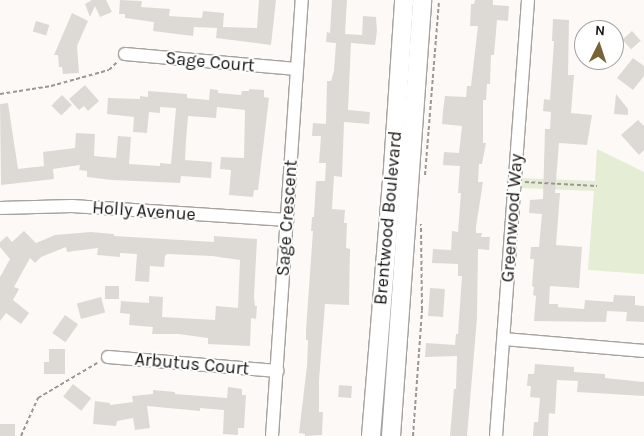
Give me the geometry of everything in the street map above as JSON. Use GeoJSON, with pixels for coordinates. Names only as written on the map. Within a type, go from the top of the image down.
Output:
{"type":"FeatureCollection","features":[{"type":"Feature","properties":{"kind":"main road","name":"Brentwood Boulevard"},"geometry":{"type":"LineString","coordinates":[[371,436],[392,183],[404,0]]}},
{"type":"Feature","properties":{"kind":"main road","name":"Brentwood Boulevard"},"geometry":{"type":"LineString","coordinates":[[391,436],[422,0]]}},
{"type":"Feature","properties":{"kind":"main road"},"geometry":{"type":"LineString","coordinates":[[393,413],[400,436]]}},
{"type":"Feature","properties":{"kind":"main road"},"geometry":{"type":"LineString","coordinates":[[366,436],[372,414]]}},
{"type":"Feature","properties":{"kind":"street","name":"Sage Crescent"},"geometry":{"type":"LineString","coordinates":[[272,436],[302,0]]}},
{"type":"Feature","properties":{"kind":"street","name":"Greenwood Way"},"geometry":{"type":"LineString","coordinates":[[496,436],[504,339],[513,182],[528,0]]}},
{"type":"Feature","properties":{"kind":"street","name":"Sage Court"},"geometry":{"type":"LineString","coordinates":[[124,54],[296,70]]}},
{"type":"Feature","properties":{"kind":"street","name":"Holly Avenue"},"geometry":{"type":"LineString","coordinates":[[0,208],[72,206],[288,220]]}},
{"type":"Feature","properties":{"kind":"street"},"geometry":{"type":"LineString","coordinates":[[504,339],[644,351]]}},
{"type":"Feature","properties":{"kind":"street","name":"Arbutus Court"},"geometry":{"type":"LineString","coordinates":[[108,357],[277,371]]}},
{"type":"Feature","properties":{"kind":"path"},"geometry":{"type":"LineString","coordinates":[[425,178],[439,0]]}},
{"type":"Feature","properties":{"kind":"path"},"geometry":{"type":"LineString","coordinates":[[0,94],[51,86],[108,70],[124,54]]}},
{"type":"Feature","properties":{"kind":"path"},"geometry":{"type":"LineString","coordinates":[[513,182],[597,186]]}},
{"type":"Feature","properties":{"kind":"path"},"geometry":{"type":"LineString","coordinates":[[413,436],[422,310],[422,217]]}},
{"type":"Feature","properties":{"kind":"path"},"geometry":{"type":"LineString","coordinates":[[21,436],[38,398],[108,357]]}},
{"type":"Feature","properties":{"kind":"green space"},"geometry":{"type":"Polygon","coordinates":[[[597,149],[644,172],[644,274],[588,270],[594,191],[520,188],[521,178],[595,181],[597,149]]]}},
{"type":"Feature","properties":{"kind":"building"},"geometry":{"type":"Polygon","coordinates":[[[92,0],[106,0],[112,12],[100,17],[95,6],[90,17],[85,4],[92,0]]]}},
{"type":"Feature","properties":{"kind":"building"},"geometry":{"type":"Polygon","coordinates":[[[120,0],[142,1],[141,7],[170,9],[169,16],[202,18],[203,11],[224,13],[223,27],[257,28],[259,0],[276,0],[271,45],[216,38],[217,28],[194,27],[193,36],[153,31],[154,22],[125,18],[125,14],[119,14],[120,0]]]}},
{"type":"Feature","properties":{"kind":"building"},"geometry":{"type":"Polygon","coordinates":[[[332,0],[347,0],[345,34],[362,35],[363,16],[376,17],[377,31],[375,45],[351,43],[348,110],[370,112],[369,124],[344,122],[342,177],[334,176],[332,209],[345,210],[344,223],[347,223],[346,248],[350,249],[349,305],[325,304],[319,380],[319,412],[323,412],[322,435],[305,436],[305,434],[299,433],[307,366],[308,340],[306,340],[306,330],[313,231],[311,231],[312,217],[314,217],[316,181],[325,181],[326,163],[319,163],[321,136],[312,136],[313,123],[326,124],[327,81],[331,81],[334,71],[336,43],[326,42],[327,32],[330,33],[332,0]]]}},
{"type":"Feature","properties":{"kind":"building"},"geometry":{"type":"Polygon","coordinates":[[[475,0],[493,0],[493,5],[509,6],[508,21],[497,20],[494,55],[491,55],[490,84],[487,84],[486,100],[483,100],[483,143],[486,143],[482,164],[479,164],[478,182],[483,182],[476,233],[482,233],[481,237],[490,237],[489,250],[478,249],[477,318],[467,436],[450,436],[454,389],[456,389],[457,356],[425,357],[426,343],[455,345],[456,334],[458,334],[462,276],[458,276],[458,264],[432,263],[433,249],[451,250],[452,231],[458,232],[461,193],[458,193],[460,166],[443,165],[444,152],[459,153],[462,126],[442,124],[445,96],[466,97],[467,86],[471,86],[478,26],[470,26],[471,4],[474,4],[475,0]]]}},
{"type":"Feature","properties":{"kind":"building"},"geometry":{"type":"Polygon","coordinates":[[[72,13],[88,21],[77,46],[79,73],[63,74],[62,67],[59,67],[58,55],[54,55],[72,13]]]}},
{"type":"Feature","properties":{"kind":"building"},"geometry":{"type":"Polygon","coordinates":[[[553,19],[569,20],[568,75],[574,75],[571,113],[592,115],[587,145],[559,143],[555,193],[560,193],[556,245],[582,247],[579,288],[550,286],[549,304],[558,304],[558,307],[584,309],[585,300],[613,302],[614,295],[635,296],[635,305],[644,306],[644,322],[626,321],[627,312],[607,311],[606,322],[534,321],[536,296],[533,295],[534,287],[532,286],[534,259],[530,259],[531,247],[539,247],[542,214],[529,213],[530,200],[543,199],[545,129],[550,129],[551,112],[543,111],[544,99],[550,100],[554,41],[552,41],[553,19]]]}},
{"type":"Feature","properties":{"kind":"building"},"geometry":{"type":"Polygon","coordinates":[[[36,21],[49,25],[46,36],[33,32],[36,21]]]}},
{"type":"Feature","properties":{"kind":"building"},"geometry":{"type":"Polygon","coordinates":[[[632,31],[641,41],[631,49],[624,42],[624,38],[632,31]]]}},
{"type":"Feature","properties":{"kind":"building"},"geometry":{"type":"Polygon","coordinates":[[[633,58],[644,66],[644,76],[633,90],[617,78],[633,58]]]}},
{"type":"Feature","properties":{"kind":"building"},"geometry":{"type":"Polygon","coordinates":[[[85,85],[99,101],[88,111],[84,106],[79,110],[69,99],[85,85]]]}},
{"type":"Feature","properties":{"kind":"building"},"geometry":{"type":"Polygon","coordinates":[[[210,89],[218,90],[218,93],[241,95],[242,91],[249,91],[249,89],[264,90],[264,97],[269,98],[258,190],[254,190],[253,197],[229,195],[231,170],[220,169],[221,157],[244,158],[245,110],[217,107],[216,118],[188,116],[185,160],[212,162],[211,178],[181,176],[180,183],[112,180],[87,177],[87,171],[79,170],[80,165],[53,169],[54,179],[1,185],[0,104],[8,103],[18,169],[44,166],[43,152],[75,148],[76,133],[95,134],[94,156],[116,158],[118,136],[131,137],[129,164],[160,166],[160,163],[171,164],[176,108],[160,107],[160,113],[149,112],[147,133],[133,132],[134,117],[107,114],[108,98],[140,99],[140,96],[148,97],[148,91],[187,94],[187,98],[209,100],[210,89]]]}},
{"type":"Feature","properties":{"kind":"building"},"geometry":{"type":"Polygon","coordinates":[[[616,94],[628,109],[628,115],[614,114],[616,94]]]}},
{"type":"Feature","properties":{"kind":"building"},"geometry":{"type":"Polygon","coordinates":[[[62,95],[72,105],[61,116],[51,106],[62,95]]]}},
{"type":"Feature","properties":{"kind":"building"},"geometry":{"type":"Polygon","coordinates":[[[638,120],[644,126],[644,150],[639,155],[621,135],[638,120]]]}},
{"type":"Feature","properties":{"kind":"building"},"geometry":{"type":"Polygon","coordinates":[[[24,231],[36,243],[55,235],[91,232],[114,234],[114,236],[214,242],[214,236],[257,239],[254,297],[255,306],[257,306],[256,319],[251,318],[250,346],[208,344],[208,338],[178,334],[152,334],[153,327],[129,325],[130,314],[120,313],[121,301],[149,303],[149,296],[163,297],[162,317],[215,320],[216,306],[238,308],[240,260],[212,256],[167,254],[164,267],[150,266],[149,282],[135,281],[137,254],[120,253],[120,257],[97,255],[98,248],[67,252],[66,247],[41,257],[35,263],[30,258],[14,287],[19,289],[13,300],[29,313],[21,324],[6,313],[0,321],[0,277],[10,259],[0,247],[0,242],[7,236],[12,242],[24,231]]]}},
{"type":"Feature","properties":{"kind":"building"},"geometry":{"type":"Polygon","coordinates":[[[105,286],[119,286],[119,299],[105,299],[105,286]]]}},
{"type":"Feature","properties":{"kind":"building"},"geometry":{"type":"Polygon","coordinates":[[[430,288],[445,289],[443,317],[428,316],[430,288]]]}},
{"type":"Feature","properties":{"kind":"building"},"geometry":{"type":"Polygon","coordinates":[[[101,297],[105,312],[81,319],[77,303],[101,297]]]}},
{"type":"Feature","properties":{"kind":"building"},"geometry":{"type":"Polygon","coordinates":[[[65,315],[78,324],[65,342],[52,333],[65,315]]]}},
{"type":"Feature","properties":{"kind":"building"},"geometry":{"type":"Polygon","coordinates":[[[49,349],[65,349],[65,374],[44,374],[44,362],[49,362],[49,349]]]}},
{"type":"Feature","properties":{"kind":"building"},"geometry":{"type":"Polygon","coordinates":[[[535,364],[574,367],[574,372],[605,374],[605,378],[644,382],[644,396],[577,392],[578,381],[557,380],[555,414],[549,413],[548,436],[533,436],[534,422],[538,422],[540,398],[530,397],[531,386],[527,386],[528,374],[534,374],[535,364]]]}},
{"type":"Feature","properties":{"kind":"building"},"geometry":{"type":"Polygon","coordinates":[[[73,384],[91,398],[81,411],[63,397],[73,384]]]}},
{"type":"Feature","properties":{"kind":"building"},"geometry":{"type":"Polygon","coordinates":[[[339,385],[352,386],[351,398],[338,397],[339,385]]]}},
{"type":"Feature","properties":{"kind":"building"},"geometry":{"type":"Polygon","coordinates":[[[228,387],[242,389],[242,395],[246,395],[244,428],[238,428],[238,435],[223,434],[224,410],[200,408],[200,411],[147,406],[150,428],[135,430],[133,418],[117,421],[116,426],[93,424],[95,401],[110,403],[110,405],[133,402],[132,396],[153,394],[153,390],[175,392],[175,394],[227,398],[228,387]]]}},
{"type":"Feature","properties":{"kind":"building"},"geometry":{"type":"Polygon","coordinates":[[[0,424],[15,424],[15,436],[0,436],[0,424]]]}}]}
